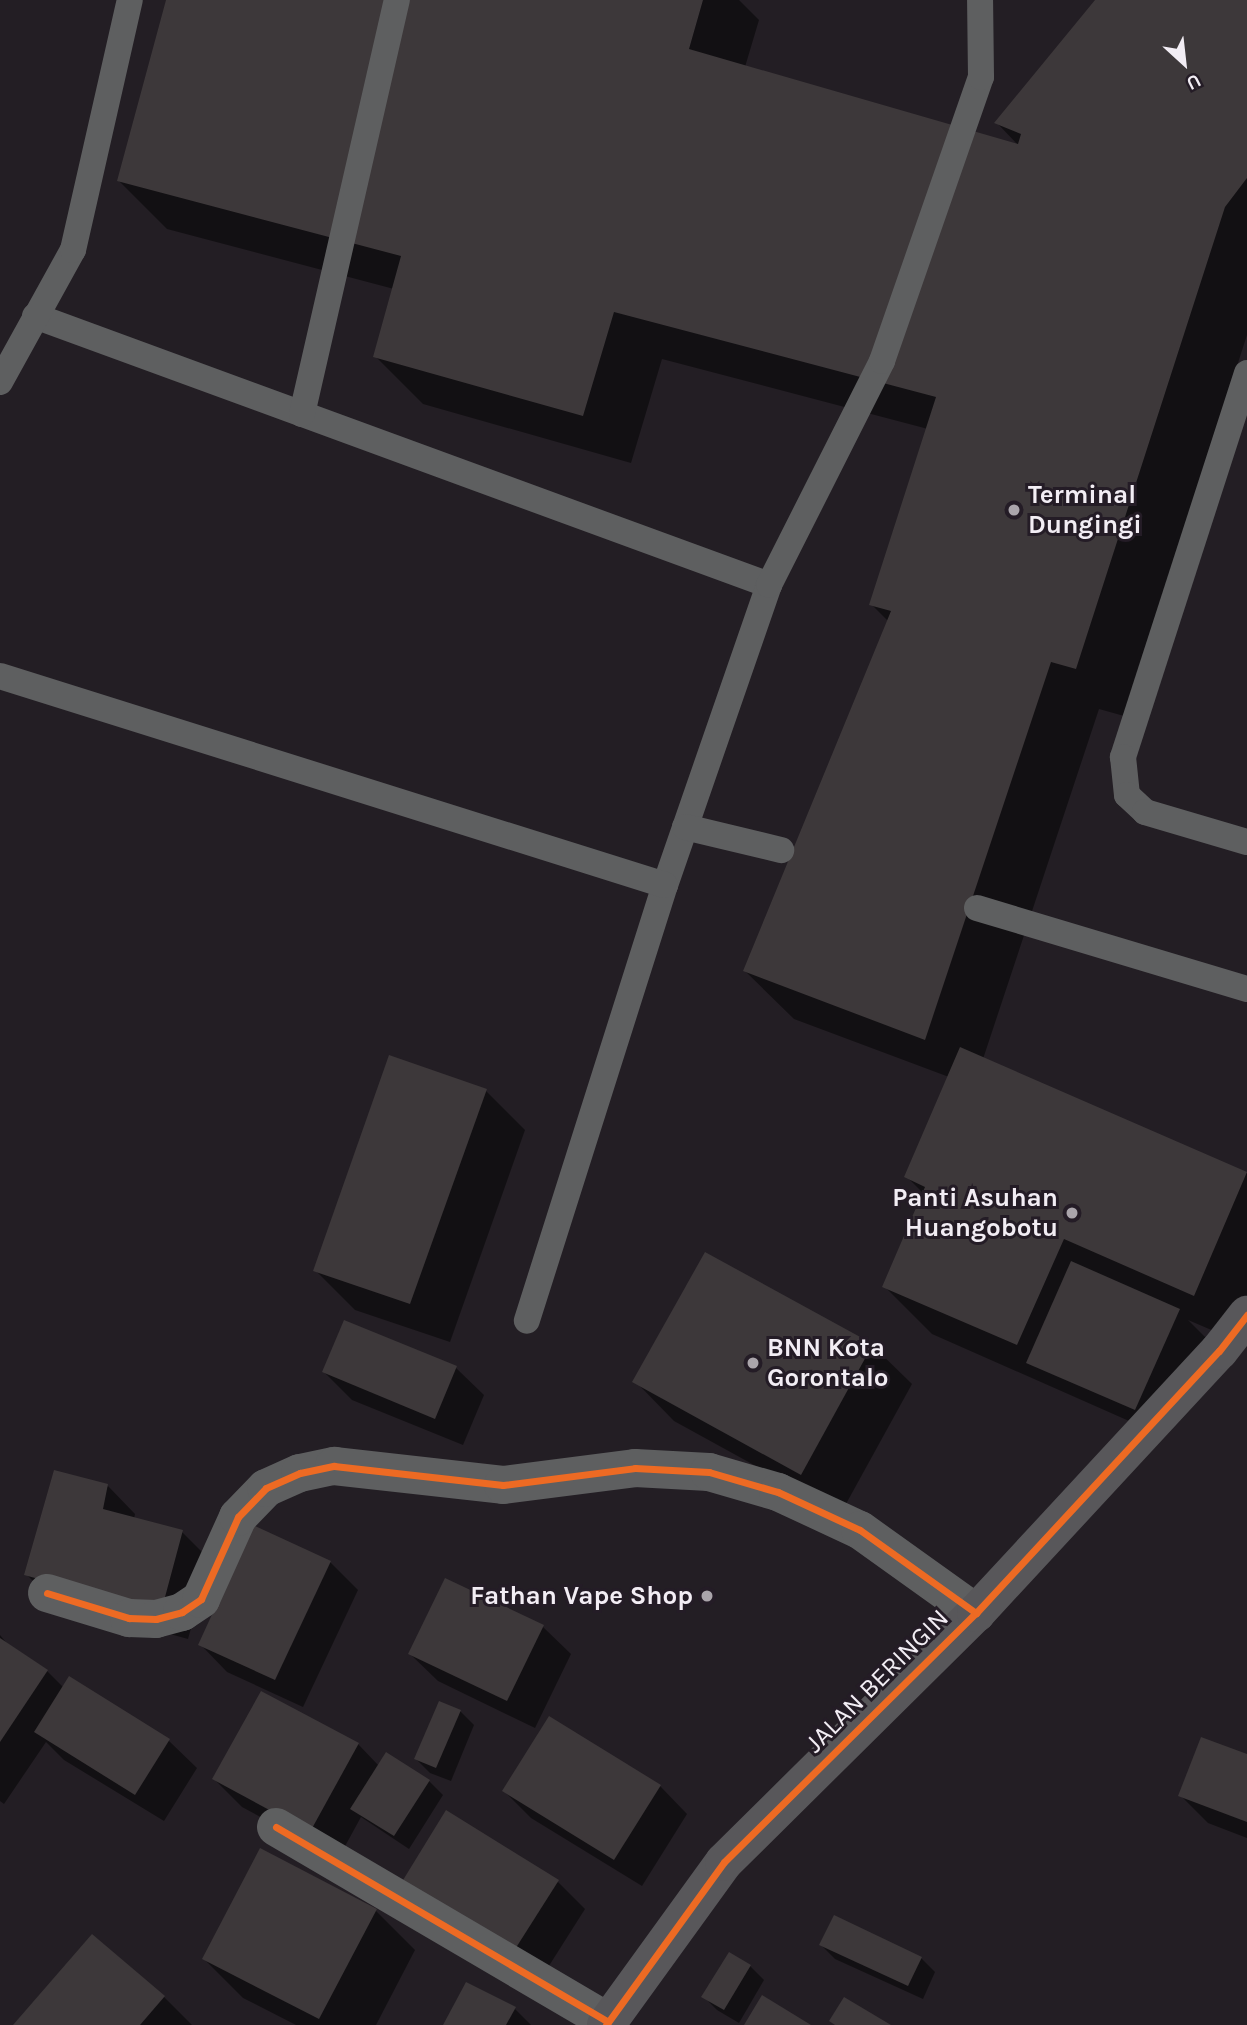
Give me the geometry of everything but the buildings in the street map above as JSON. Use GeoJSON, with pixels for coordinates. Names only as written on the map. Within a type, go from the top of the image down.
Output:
{"type":"FeatureCollection","features":[{"type":"Feature","properties":{"kind":"street","name":"JALAN BERINGIN"},"geometry":{"type":"LineString","coordinates":[[607,2023],[724,1862],[976,1613],[1219,1351],[1247,1315]]}},
{"type":"Feature","properties":{"kind":"street"},"geometry":{"type":"LineString","coordinates":[[47,1593],[129,1618],[156,1619],[182,1612],[201,1599],[238,1517],[266,1488],[300,1473],[334,1466],[503,1485],[635,1468],[709,1472],[778,1492],[859,1530],[976,1613]]}},
{"type":"Feature","properties":{"kind":"street"},"geometry":{"type":"LineString","coordinates":[[276,1828],[607,2023]]}},
{"type":"Feature","properties":{"kind":"lane"},"geometry":{"type":"LineString","coordinates":[[0,382],[73,250],[130,0]]}},
{"type":"Feature","properties":{"kind":"lane"},"geometry":{"type":"LineString","coordinates":[[302,414],[397,0]]}},
{"type":"Feature","properties":{"kind":"lane"},"geometry":{"type":"LineString","coordinates":[[527,1321],[665,885],[769,585],[882,361],[981,77],[980,0]]}},
{"type":"Feature","properties":{"kind":"lane"},"geometry":{"type":"LineString","coordinates":[[35,316],[769,585]]}},
{"type":"Feature","properties":{"kind":"lane"},"geometry":{"type":"LineString","coordinates":[[1247,373],[1123,757],[1127,795],[1145,812],[1247,840]]}},
{"type":"Feature","properties":{"kind":"lane"},"geometry":{"type":"LineString","coordinates":[[0,676],[665,885]]}},
{"type":"Feature","properties":{"kind":"lane"},"geometry":{"type":"LineString","coordinates":[[685,827],[781,850]]}},
{"type":"Feature","properties":{"kind":"lane"},"geometry":{"type":"LineString","coordinates":[[977,908],[1247,989]]}},
{"type":"Feature","properties":{"kind":"cycle path"},"geometry":{"type":"LineString","coordinates":[[606,2025],[724,1862],[976,1613],[1219,1351],[1247,1315]]}},
{"type":"Feature","properties":{"kind":"cycle path"},"geometry":{"type":"LineString","coordinates":[[47,1593],[129,1618],[156,1619],[182,1612],[201,1599],[238,1517],[266,1488],[300,1473],[334,1466],[503,1485],[635,1468],[709,1472],[778,1492],[860,1530],[976,1613]]}},
{"type":"Feature","properties":{"kind":"cycle path"},"geometry":{"type":"LineString","coordinates":[[276,1827],[608,2022]]}},
{"type":"Feature","properties":{"kind":"place","name":"Terminal Dungingi"},"geometry":{"type":"Point","coordinates":[1014,510]}},
{"type":"Feature","properties":{"kind":"place","name":"Panti Asuhan Huangobotu"},"geometry":{"type":"Point","coordinates":[1072,1213]}},
{"type":"Feature","properties":{"kind":"place","name":"BNN Kota Gorontalo"},"geometry":{"type":"Point","coordinates":[753,1363]}},
{"type":"Feature","properties":{"kind":"place","name":"Fathan Vape Shop"},"geometry":{"type":"Point","coordinates":[707,1596]}}]}
